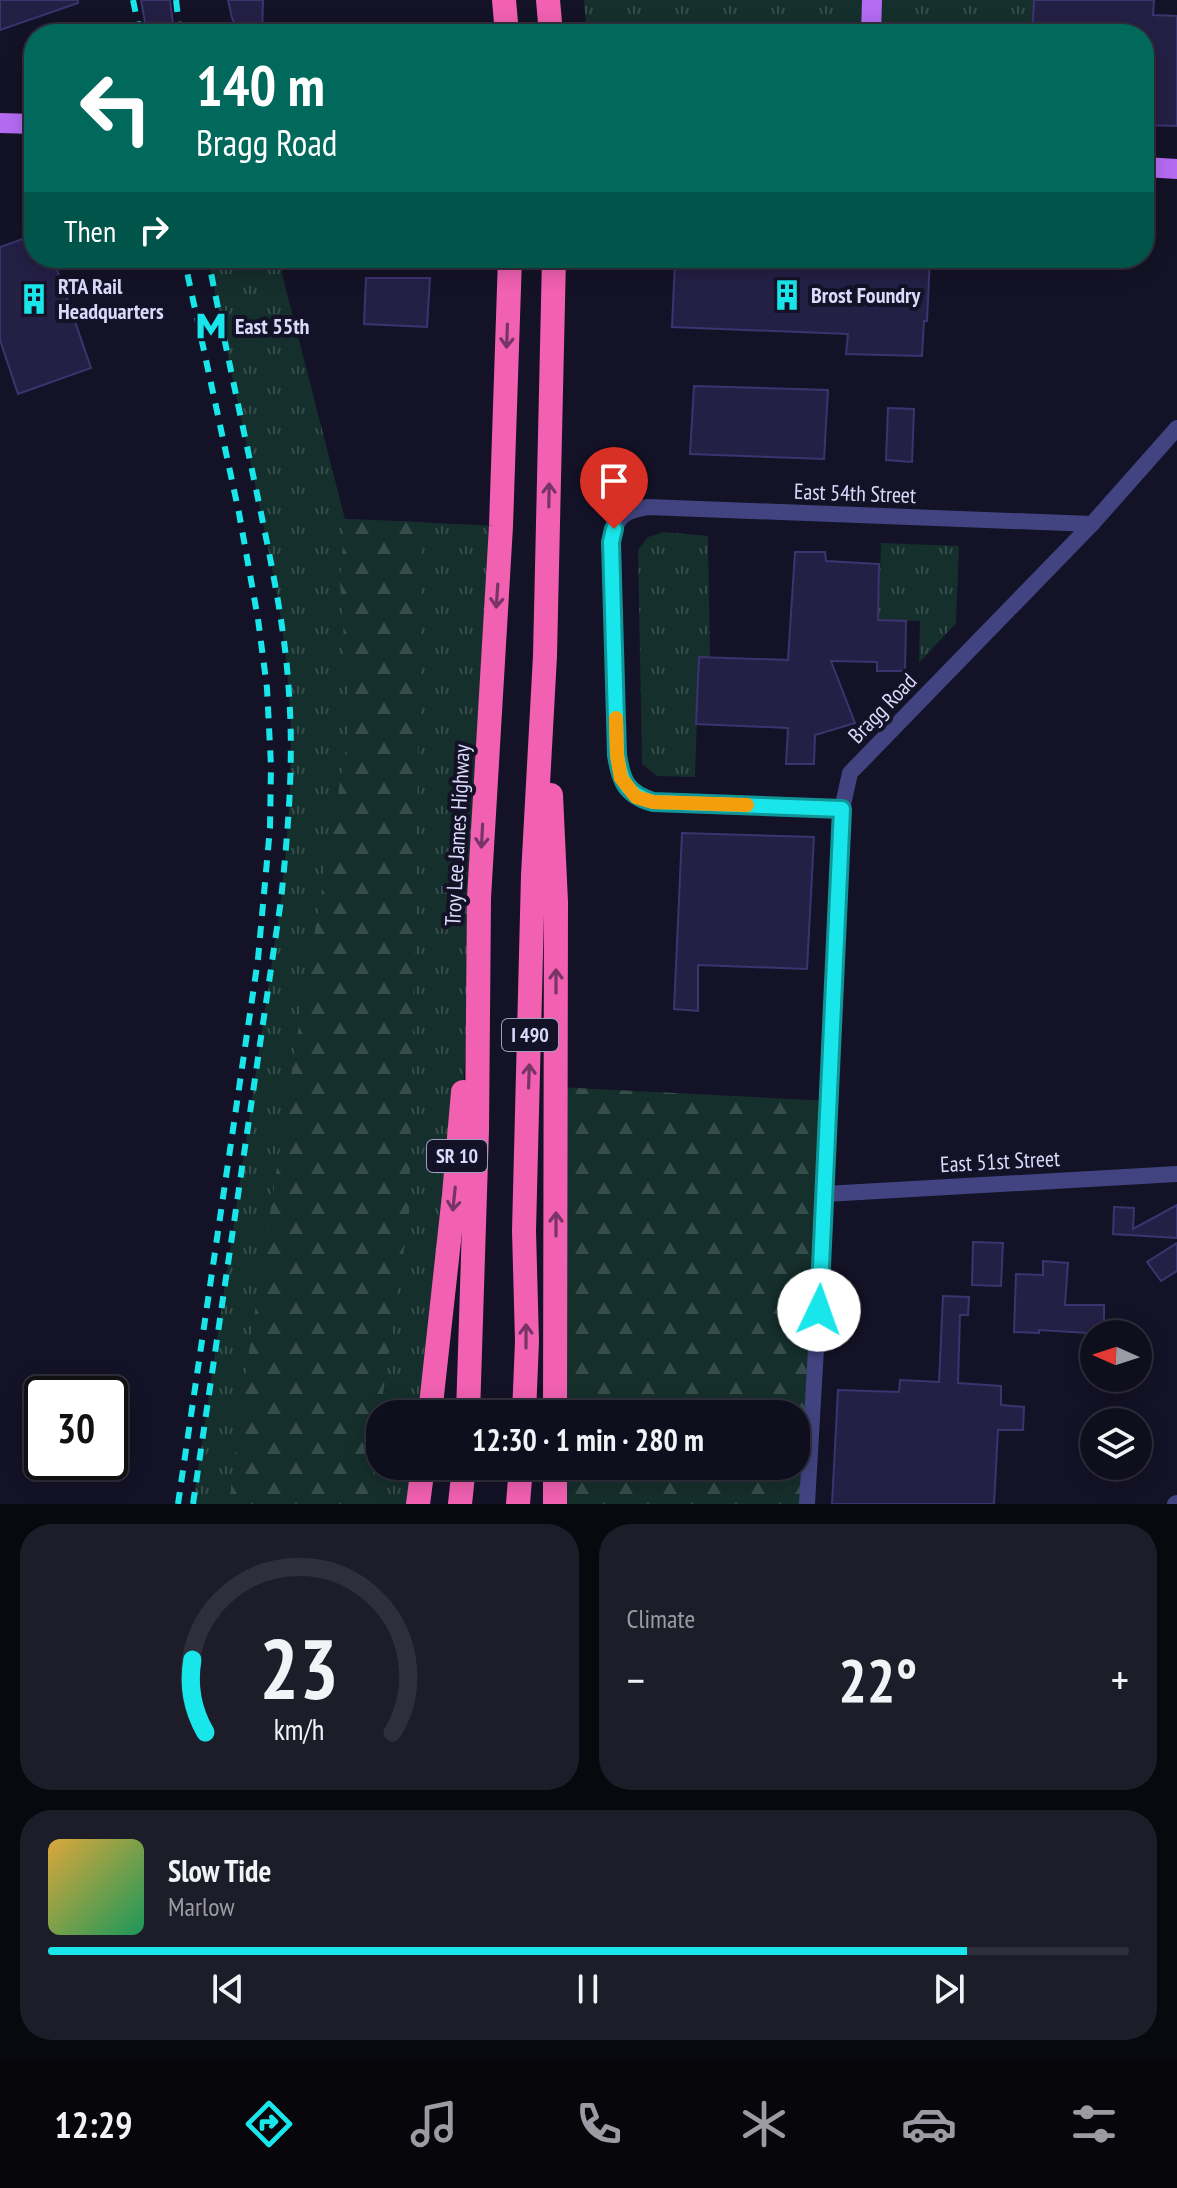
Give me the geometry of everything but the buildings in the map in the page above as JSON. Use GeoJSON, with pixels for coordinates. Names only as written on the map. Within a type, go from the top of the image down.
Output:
{"type":"FeatureCollection","features":[{"type":"Feature","properties":{"kind":"highway"},"geometry":{"type":"LineString","coordinates":[[504,0],[506,24]]}},
{"type":"Feature","properties":{"kind":"highway"},"geometry":{"type":"LineString","coordinates":[[548,0],[550,24]]}},
{"type":"Feature","properties":{"kind":"highway","name":"Troy Lee James Highway"},"geometry":{"type":"LineString","coordinates":[[468,1400],[477,1130],[479,898],[501,526],[510,268]]}},
{"type":"Feature","properties":{"kind":"highway","name":"I 490"},"geometry":{"type":"LineString","coordinates":[[525,1400],[527,1341],[524,1231],[533,875],[545,656],[554,268]]}},
{"type":"Feature","properties":{"kind":"highway"},"geometry":{"type":"LineString","coordinates":[[545,656],[556,902],[555,1400]]}},
{"type":"Feature","properties":{"kind":"highway","name":"SR 10"},"geometry":{"type":"LineString","coordinates":[[432,1400],[454,1195],[479,898]]}},
{"type":"Feature","properties":{"kind":"highway"},"geometry":{"type":"LineString","coordinates":[[418,1504],[421,1480]]}},
{"type":"Feature","properties":{"kind":"highway"},"geometry":{"type":"LineString","coordinates":[[460,1504],[463,1480]]}},
{"type":"Feature","properties":{"kind":"highway"},"geometry":{"type":"LineString","coordinates":[[518,1504],[520,1480]]}},
{"type":"Feature","properties":{"kind":"highway"},"geometry":{"type":"LineString","coordinates":[[555,1480],[555,1504]]}},
{"type":"Feature","properties":{"kind":"main road"},"geometry":{"type":"LineString","coordinates":[[871,24],[872,0]]}},
{"type":"Feature","properties":{"kind":"main road"},"geometry":{"type":"LineString","coordinates":[[0,123],[24,124]]}},
{"type":"Feature","properties":{"kind":"main road"},"geometry":{"type":"LineString","coordinates":[[1154,168],[1177,169]]}},
{"type":"Feature","properties":{"kind":"street","name":"Bragg Road"},"geometry":{"type":"LineString","coordinates":[[807,1504],[842,809],[850,773],[1092,524],[1177,428]]}},
{"type":"Feature","properties":{"kind":"street","name":"East 54th Street"},"geometry":{"type":"LineString","coordinates":[[842,809],[653,802],[636,797],[621,778],[617,755],[611,542],[619,518],[629,510],[648,507],[1092,524]]}},
{"type":"Feature","properties":{"kind":"street","name":"East 51st Street"},"geometry":{"type":"LineString","coordinates":[[825,1194],[1177,1174]]}},
{"type":"Feature","properties":{"kind":"green space"},"geometry":{"type":"Polygon","coordinates":[[[584,0],[1034,0],[1033,24],[586,24],[584,0]]]}},
{"type":"Feature","properties":{"kind":"green space"},"geometry":{"type":"Polygon","coordinates":[[[210,268],[283,268],[345,519],[501,526],[479,898],[454,1195],[432,1400],[366,1400],[366,1480],[421,1480],[418,1504],[193,1504],[281,900],[288,823],[290,720],[287,667],[276,588],[210,268]]]}},
{"type":"Feature","properties":{"kind":"green space"},"geometry":{"type":"Polygon","coordinates":[[[345,519],[423,522],[409,1215],[382,1400],[366,1400],[366,1480],[370,1480],[367,1504],[229,1504],[245,1377],[297,1037],[350,723],[340,582],[345,519]]]}},
{"type":"Feature","properties":{"kind":"green space"},"geometry":{"type":"Polygon","coordinates":[[[664,532],[708,536],[710,658],[699,658],[695,777],[657,776],[642,764],[638,550],[648,537],[664,532]]]}},
{"type":"Feature","properties":{"kind":"green space"},"geometry":{"type":"Polygon","coordinates":[[[881,543],[959,546],[956,623],[919,663],[920,621],[878,620],[881,543]]]}},
{"type":"Feature","properties":{"kind":"green space"},"geometry":{"type":"Polygon","coordinates":[[[557,1087],[830,1101],[810,1451],[810,1400],[555,1400],[557,1087]]]}},
{"type":"Feature","properties":{"kind":"green space"},"geometry":{"type":"Polygon","coordinates":[[[555,1480],[808,1480],[807,1504],[555,1504],[555,1480]]]}},
{"type":"Feature","properties":{"kind":"railway"},"geometry":{"type":"LineString","coordinates":[[133,0],[138,24]]}},
{"type":"Feature","properties":{"kind":"railway"},"geometry":{"type":"LineString","coordinates":[[176,0],[179,24]]}},
{"type":"Feature","properties":{"kind":"railway"},"geometry":{"type":"LineString","coordinates":[[178,1504],[258,959],[270,828],[271,766],[267,688],[258,619],[239,513],[186,268]]}},
{"type":"Feature","properties":{"kind":"railway"},"geometry":{"type":"LineString","coordinates":[[193,1504],[281,900],[291,771],[287,667],[276,588],[210,268]]}},
{"type":"Feature","properties":{"kind":"slow traffic"},"geometry":{"type":"LineString","coordinates":[[616,718],[621,778],[636,797],[653,802],[747,805]]}},
{"type":"Feature","properties":{"kind":"place","name":"Brost Foundry"},"geometry":{"type":"Point","coordinates":[787,295]}},
{"type":"Feature","properties":{"kind":"place","name":"RTA Rail Headquarters"},"geometry":{"type":"Point","coordinates":[34,299]}},
{"type":"Feature","properties":{"kind":"place","name":"East 55th"},"geometry":{"type":"Point","coordinates":[211,326]}},
{"type":"Feature","properties":{"kind":"route"},"geometry":{"type":"LineString","coordinates":[[614,529],[611,542],[617,755],[621,778],[636,797],[653,802],[842,809],[819,1310]]}}]}
